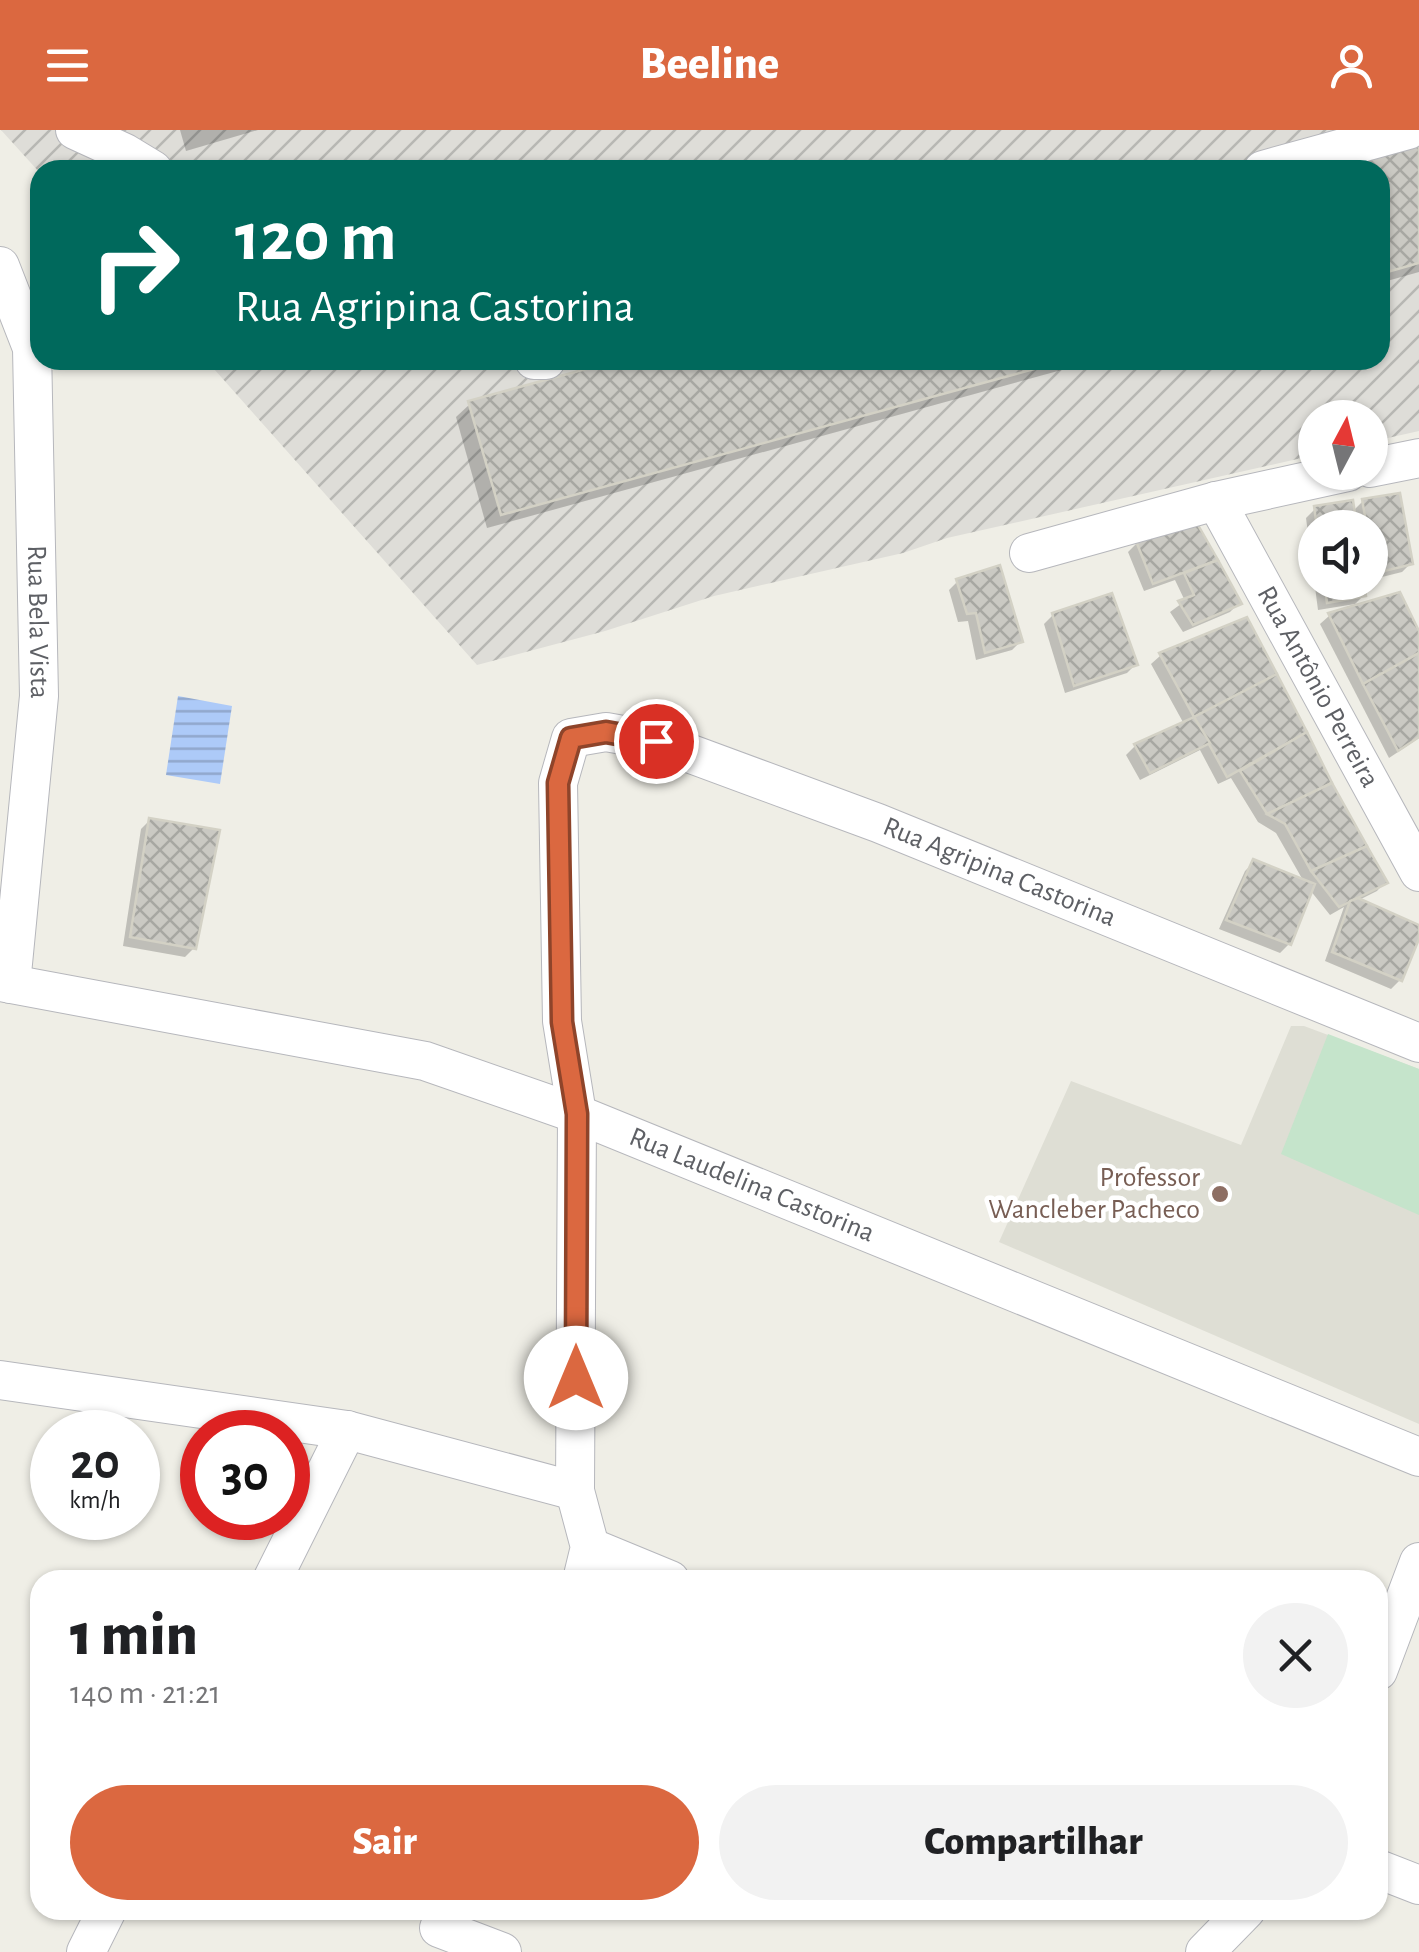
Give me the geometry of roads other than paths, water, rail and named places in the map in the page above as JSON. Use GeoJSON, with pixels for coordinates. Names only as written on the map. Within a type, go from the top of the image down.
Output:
{"type":"FeatureCollection","features":[{"type":"Feature","properties":{"kind":"street"},"geometry":{"type":"LineString","coordinates":[[75,130],[137,160]]}},
{"type":"Feature","properties":{"kind":"street"},"geometry":{"type":"LineString","coordinates":[[1299,160],[1408,130]]}},
{"type":"Feature","properties":{"kind":"street","name":"Rua Bela Vista"},"geometry":{"type":"LineString","coordinates":[[0,266],[16,349],[38,696],[5,984]]}},
{"type":"Feature","properties":{"kind":"street"},"geometry":{"type":"LineString","coordinates":[[1388,464],[1419,458]]}},
{"type":"Feature","properties":{"kind":"street"},"geometry":{"type":"LineString","coordinates":[[1028,552],[1298,483]]}},
{"type":"Feature","properties":{"kind":"street","name":"Rua Antônio Perreira"},"geometry":{"type":"LineString","coordinates":[[1216,501],[1419,872]]}},
{"type":"Feature","properties":{"kind":"street","name":"Rua Agripina Castorina"},"geometry":{"type":"LineString","coordinates":[[577,1114],[562,1022],[558,783],[571,738],[606,732],[656,741],[878,823],[1419,1044]]}},
{"type":"Feature","properties":{"kind":"street","name":"Rua Laudelina Castorina"},"geometry":{"type":"LineString","coordinates":[[5,984],[425,1061],[577,1114],[1419,1457]]}},
{"type":"Feature","properties":{"kind":"street"},"geometry":{"type":"LineString","coordinates":[[577,1114],[575,1491],[586,1563],[621,1570]]}},
{"type":"Feature","properties":{"kind":"street"},"geometry":{"type":"LineString","coordinates":[[0,1380],[347,1430],[575,1491]]}},
{"type":"Feature","properties":{"kind":"street"},"geometry":{"type":"LineString","coordinates":[[277,1570],[347,1430]]}},
{"type":"Feature","properties":{"kind":"street"},"geometry":{"type":"LineString","coordinates":[[1388,1644],[1419,1562]]}},
{"type":"Feature","properties":{"kind":"street"},"geometry":{"type":"LineString","coordinates":[[1388,1874],[1419,1885]]}},
{"type":"Feature","properties":{"kind":"street"},"geometry":{"type":"LineString","coordinates":[[86,1952],[102,1920]]}},
{"type":"Feature","properties":{"kind":"street"},"geometry":{"type":"LineString","coordinates":[[1204,1952],[1236,1920]]}},
{"type":"Feature","properties":{"kind":"street"},"geometry":{"type":"LineString","coordinates":[[439,1930],[502,1952]]}},
{"type":"Feature","properties":{"kind":"water"},"geometry":{"type":"Polygon","coordinates":[[[178,696],[232,706],[220,784],[166,775],[178,696]]]}},
{"type":"Feature","properties":{"kind":"place","name":"Professor Wancleber Pacheco"},"geometry":{"type":"Point","coordinates":[1220,1194]}}]}
